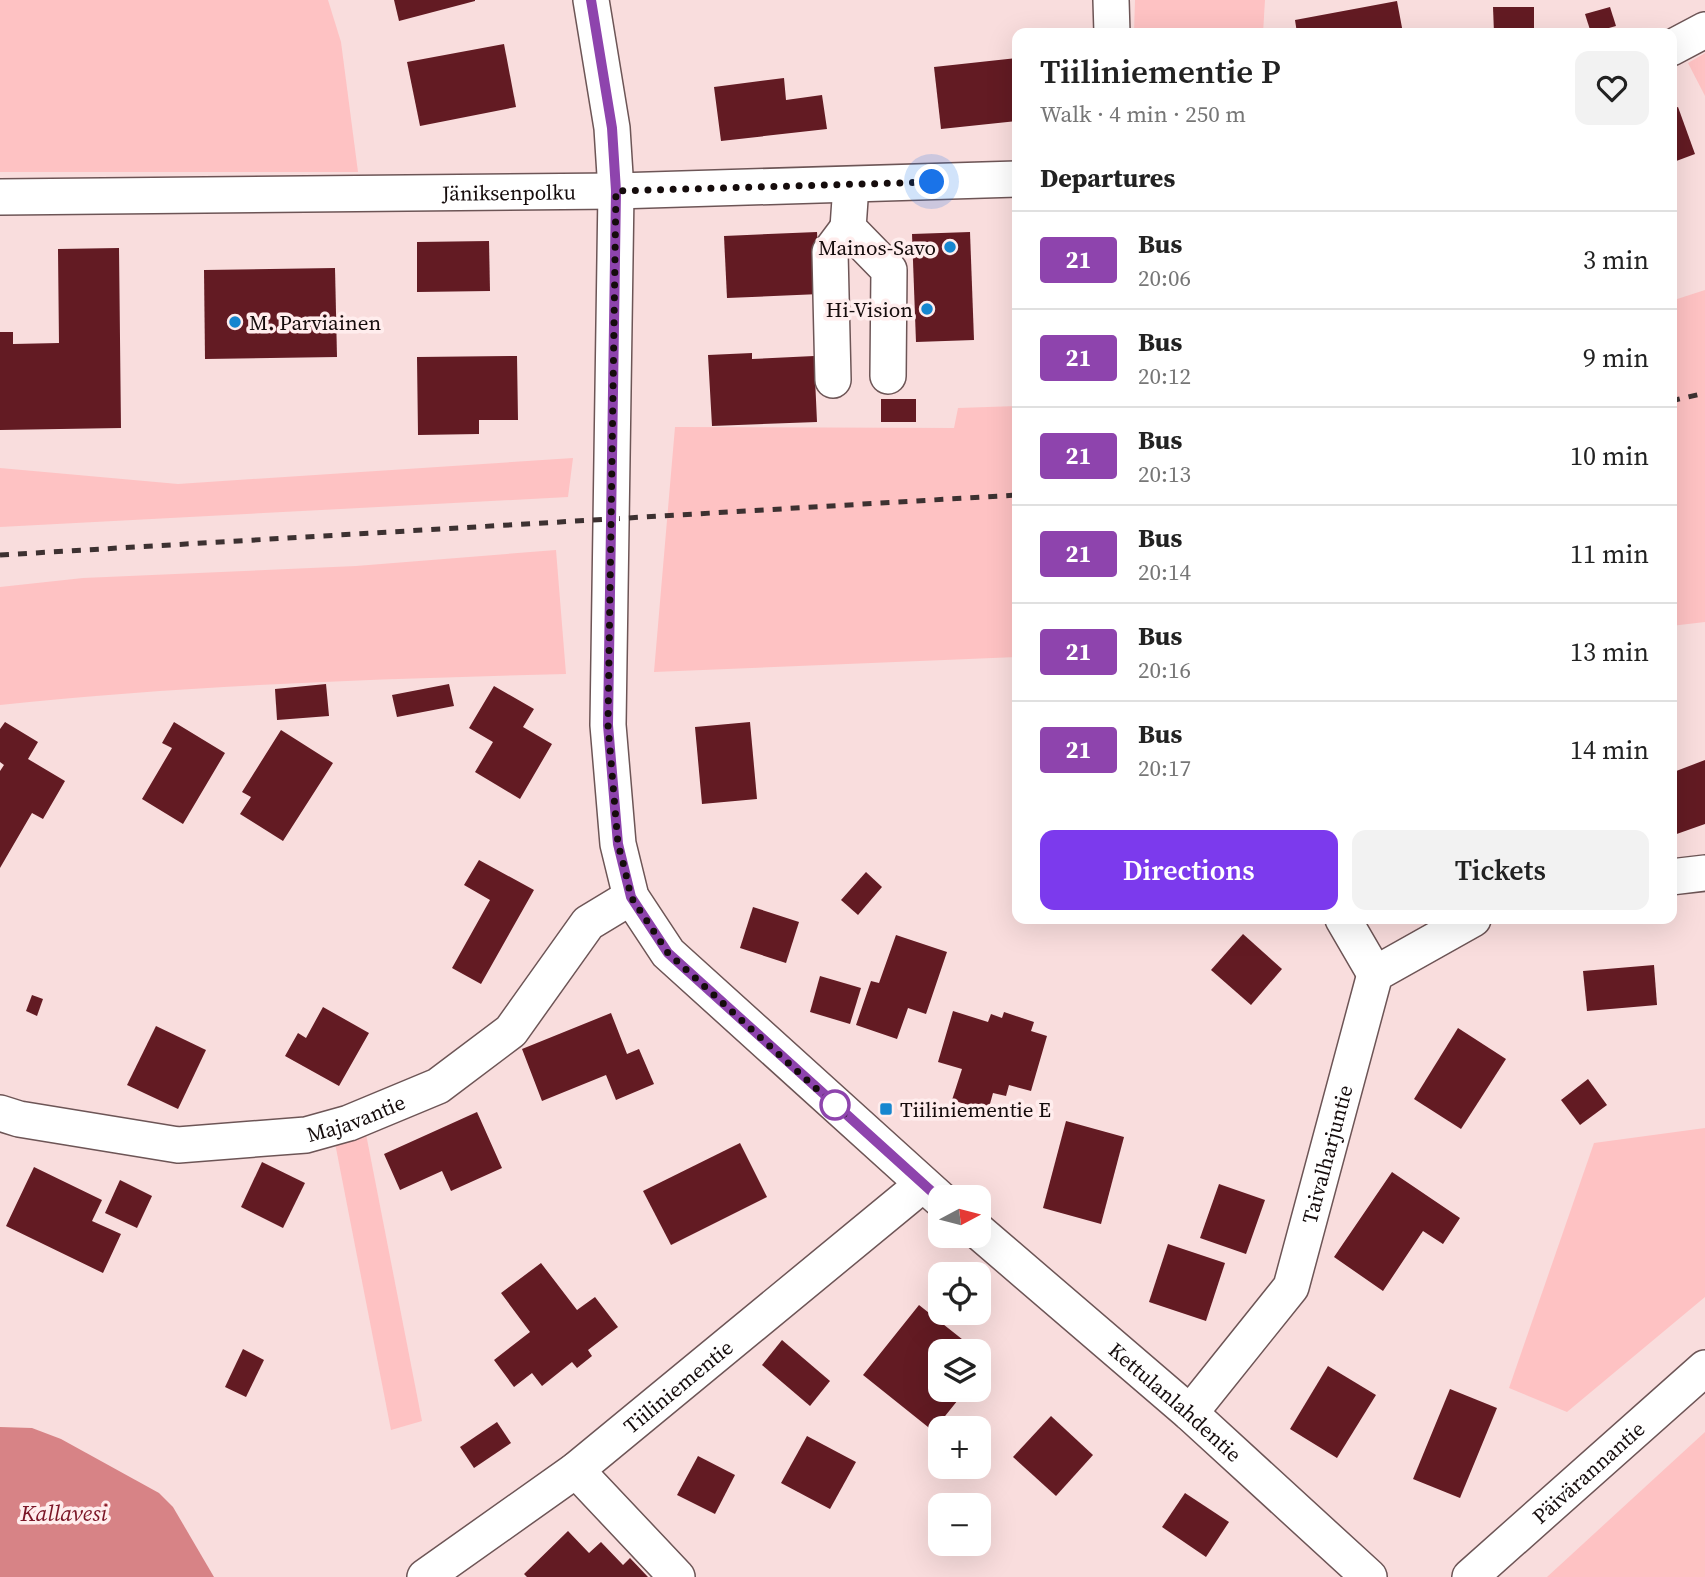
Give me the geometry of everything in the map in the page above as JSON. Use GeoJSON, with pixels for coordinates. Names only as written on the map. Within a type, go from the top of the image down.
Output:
{"type":"FeatureCollection","features":[{"type":"Feature","properties":{"kind":"street"},"geometry":{"type":"LineString","coordinates":[[591,0],[612,128],[616,191],[608,725],[618,844],[631,897],[668,953],[928,1189]]}},
{"type":"Feature","properties":{"kind":"street"},"geometry":{"type":"LineString","coordinates":[[1111,0],[1112,28]]}},
{"type":"Feature","properties":{"kind":"street"},"geometry":{"type":"LineString","coordinates":[[1677,45],[1705,30]]}},
{"type":"Feature","properties":{"kind":"street","name":"Jäniksenpolku"},"geometry":{"type":"LineString","coordinates":[[0,197],[616,191],[1012,179]]}},
{"type":"Feature","properties":{"kind":"street"},"geometry":{"type":"LineString","coordinates":[[832,380],[830,251],[848,228],[851,185]]}},
{"type":"Feature","properties":{"kind":"street"},"geometry":{"type":"LineString","coordinates":[[848,228],[889,270],[888,376]]}},
{"type":"Feature","properties":{"kind":"street"},"geometry":{"type":"LineString","coordinates":[[1677,876],[1705,873]]}},
{"type":"Feature","properties":{"kind":"street","name":"Majavantie"},"geometry":{"type":"LineString","coordinates":[[0,1113],[19,1119],[178,1145],[306,1135],[349,1123],[438,1086],[511,1031],[588,923],[631,897]]}},
{"type":"Feature","properties":{"kind":"street"},"geometry":{"type":"LineString","coordinates":[[1346,924],[1375,974],[1464,924]]}},
{"type":"Feature","properties":{"kind":"street","name":"Taivalharjuntie"},"geometry":{"type":"LineString","coordinates":[[1190,1413],[1291,1287],[1375,974]]}},
{"type":"Feature","properties":{"kind":"street","name":"Tiiliniementie"},"geometry":{"type":"LineString","coordinates":[[425,1577],[576,1470],[928,1194]]}},
{"type":"Feature","properties":{"kind":"street","name":"Kettulanlahdentie"},"geometry":{"type":"LineString","coordinates":[[991,1242],[1190,1413],[1369,1577]]}},
{"type":"Feature","properties":{"kind":"street","name":"Päivärannantie"},"geometry":{"type":"LineString","coordinates":[[1470,1577],[1705,1368]]}},
{"type":"Feature","properties":{"kind":"street"},"geometry":{"type":"LineString","coordinates":[[576,1470],[677,1577]]}},
{"type":"Feature","properties":{"kind":"shaded area"},"geometry":{"type":"Polygon","coordinates":[[[0,0],[328,0],[341,42],[358,172],[0,172],[0,0]]]}},
{"type":"Feature","properties":{"kind":"shaded area"},"geometry":{"type":"Polygon","coordinates":[[[1135,0],[1265,0],[1263,28],[1134,28],[1135,0]]]}},
{"type":"Feature","properties":{"kind":"shaded area"},"geometry":{"type":"Polygon","coordinates":[[[1705,53],[1705,96],[1688,63],[1705,53]]]}},
{"type":"Feature","properties":{"kind":"shaded area"},"geometry":{"type":"Polygon","coordinates":[[[1705,290],[1705,622],[1677,625],[1677,299],[1705,290]]]}},
{"type":"Feature","properties":{"kind":"shaded area"},"geometry":{"type":"Polygon","coordinates":[[[1012,406],[1012,657],[654,672],[675,427],[954,428],[958,408],[1012,406]]]}},
{"type":"Feature","properties":{"kind":"shaded area"},"geometry":{"type":"Polygon","coordinates":[[[573,458],[568,497],[0,527],[0,468],[178,484],[573,458]]]}},
{"type":"Feature","properties":{"kind":"shaded area"},"geometry":{"type":"Polygon","coordinates":[[[556,550],[566,674],[212,688],[0,705],[0,587],[83,578],[356,566],[556,550]]]}},
{"type":"Feature","properties":{"kind":"shaded area"},"geometry":{"type":"Polygon","coordinates":[[[1705,1128],[1705,1297],[1567,1412],[1509,1388],[1594,1143],[1705,1128]]]}},
{"type":"Feature","properties":{"kind":"shaded area"},"geometry":{"type":"Polygon","coordinates":[[[366,1134],[422,1421],[391,1430],[335,1143],[366,1134]]]}},
{"type":"Feature","properties":{"kind":"shaded area"},"geometry":{"type":"Polygon","coordinates":[[[1705,1432],[1705,1577],[1547,1577],[1705,1432]]]}},
{"type":"Feature","properties":{"kind":"water","name":"Kallavesi"},"geometry":{"type":"Polygon","coordinates":[[[0,1427],[32,1428],[61,1439],[159,1493],[173,1507],[214,1577],[0,1577],[0,1427]]]}},
{"type":"Feature","properties":{"kind":"building"},"geometry":{"type":"Polygon","coordinates":[[[394,0],[475,0],[475,1],[399,21],[394,0]]]}},
{"type":"Feature","properties":{"kind":"building"},"geometry":{"type":"Polygon","coordinates":[[[1397,1],[1402,28],[1296,28],[1295,20],[1397,1]]]}},
{"type":"Feature","properties":{"kind":"building"},"geometry":{"type":"Polygon","coordinates":[[[1493,7],[1534,7],[1534,28],[1494,28],[1493,7]]]}},
{"type":"Feature","properties":{"kind":"building"},"geometry":{"type":"Polygon","coordinates":[[[1610,7],[1616,26],[1589,28],[1585,14],[1610,7]]]}},
{"type":"Feature","properties":{"kind":"building"},"geometry":{"type":"Polygon","coordinates":[[[504,44],[516,107],[420,126],[407,62],[504,44]]]}},
{"type":"Feature","properties":{"kind":"building"},"geometry":{"type":"Polygon","coordinates":[[[1012,59],[1012,122],[941,129],[934,67],[1012,59]]]}},
{"type":"Feature","properties":{"kind":"building"},"geometry":{"type":"Polygon","coordinates":[[[784,78],[786,100],[822,95],[827,129],[721,141],[714,87],[784,78]]]}},
{"type":"Feature","properties":{"kind":"building"},"geometry":{"type":"Polygon","coordinates":[[[1677,107],[1695,154],[1677,161],[1677,107]]]}},
{"type":"Feature","properties":{"kind":"building"},"geometry":{"type":"Polygon","coordinates":[[[817,232],[820,294],[727,298],[724,236],[817,232]]]}},
{"type":"Feature","properties":{"kind":"building"},"geometry":{"type":"Polygon","coordinates":[[[970,232],[974,340],[916,342],[912,234],[970,232]]]}},
{"type":"Feature","properties":{"kind":"building"},"geometry":{"type":"Polygon","coordinates":[[[489,241],[490,291],[417,292],[417,242],[489,241]]]}},
{"type":"Feature","properties":{"kind":"building"},"geometry":{"type":"Polygon","coordinates":[[[119,248],[121,428],[0,430],[0,332],[13,332],[13,344],[59,343],[58,249],[119,248]]]}},
{"type":"Feature","properties":{"kind":"building"},"geometry":{"type":"Polygon","coordinates":[[[335,268],[337,357],[205,359],[204,270],[335,268]]]}},
{"type":"Feature","properties":{"kind":"building"},"geometry":{"type":"Polygon","coordinates":[[[752,353],[752,359],[814,356],[817,422],[712,426],[708,355],[752,353]]]}},
{"type":"Feature","properties":{"kind":"building"},"geometry":{"type":"Polygon","coordinates":[[[517,356],[518,420],[479,420],[479,434],[418,435],[417,357],[517,356]]]}},
{"type":"Feature","properties":{"kind":"building"},"geometry":{"type":"Polygon","coordinates":[[[881,399],[916,399],[916,422],[881,422],[881,399]]]}},
{"type":"Feature","properties":{"kind":"building"},"geometry":{"type":"Polygon","coordinates":[[[326,684],[329,716],[277,720],[275,689],[326,684]]]}},
{"type":"Feature","properties":{"kind":"building"},"geometry":{"type":"Polygon","coordinates":[[[449,684],[454,706],[397,717],[392,695],[449,684]]]}},
{"type":"Feature","properties":{"kind":"building"},"geometry":{"type":"Polygon","coordinates":[[[494,686],[534,709],[523,727],[552,744],[520,799],[475,772],[493,742],[469,728],[494,686]]]}},
{"type":"Feature","properties":{"kind":"building"},"geometry":{"type":"Polygon","coordinates":[[[5,722],[38,742],[28,759],[65,781],[43,819],[32,813],[0,868],[0,771],[4,765],[0,762],[0,729],[5,722]]]}},
{"type":"Feature","properties":{"kind":"building"},"geometry":{"type":"Polygon","coordinates":[[[174,722],[225,753],[183,824],[142,799],[172,748],[162,743],[174,722]]]}},
{"type":"Feature","properties":{"kind":"building"},"geometry":{"type":"Polygon","coordinates":[[[750,722],[757,799],[702,804],[695,727],[750,722]]]}},
{"type":"Feature","properties":{"kind":"building"},"geometry":{"type":"Polygon","coordinates":[[[281,730],[333,763],[283,841],[240,814],[251,797],[242,792],[281,730]]]}},
{"type":"Feature","properties":{"kind":"building"},"geometry":{"type":"Polygon","coordinates":[[[1705,760],[1705,824],[1677,834],[1677,771],[1705,760]]]}},
{"type":"Feature","properties":{"kind":"building"},"geometry":{"type":"Polygon","coordinates":[[[479,860],[534,890],[481,984],[452,968],[490,900],[464,885],[479,860]]]}},
{"type":"Feature","properties":{"kind":"building"},"geometry":{"type":"Polygon","coordinates":[[[866,872],[882,887],[858,915],[841,900],[866,872]]]}},
{"type":"Feature","properties":{"kind":"building"},"geometry":{"type":"Polygon","coordinates":[[[753,907],[799,922],[786,963],[740,948],[753,907]]]}},
{"type":"Feature","properties":{"kind":"building"},"geometry":{"type":"Polygon","coordinates":[[[1243,934],[1282,969],[1251,1005],[1211,970],[1243,934]]]}},
{"type":"Feature","properties":{"kind":"building"},"geometry":{"type":"Polygon","coordinates":[[[896,935],[947,952],[926,1014],[908,1008],[897,1039],[856,1025],[871,981],[879,983],[896,935]]]}},
{"type":"Feature","properties":{"kind":"building"},"geometry":{"type":"Polygon","coordinates":[[[1654,965],[1657,1005],[1587,1011],[1583,971],[1654,965]]]}},
{"type":"Feature","properties":{"kind":"building"},"geometry":{"type":"Polygon","coordinates":[[[820,976],[861,988],[850,1024],[810,1012],[820,976]]]}},
{"type":"Feature","properties":{"kind":"building"},"geometry":{"type":"Polygon","coordinates":[[[32,995],[43,999],[37,1016],[26,1011],[32,995]]]}},
{"type":"Feature","properties":{"kind":"building"},"geometry":{"type":"Polygon","coordinates":[[[323,1007],[369,1033],[339,1086],[285,1056],[298,1033],[306,1038],[323,1007]]]}},
{"type":"Feature","properties":{"kind":"building"},"geometry":{"type":"Polygon","coordinates":[[[953,1011],[988,1022],[991,1014],[1002,1018],[1004,1012],[1034,1022],[1031,1031],[1047,1036],[1031,1091],[1009,1085],[1006,1096],[993,1093],[988,1111],[952,1100],[962,1069],[938,1062],[953,1011]]]}},
{"type":"Feature","properties":{"kind":"building"},"geometry":{"type":"Polygon","coordinates":[[[611,1013],[627,1054],[639,1049],[654,1084],[616,1100],[606,1075],[542,1101],[522,1049],[611,1013]]]}},
{"type":"Feature","properties":{"kind":"building"},"geometry":{"type":"Polygon","coordinates":[[[156,1026],[206,1050],[178,1109],[127,1085],[156,1026]]]}},
{"type":"Feature","properties":{"kind":"building"},"geometry":{"type":"Polygon","coordinates":[[[1458,1028],[1506,1059],[1461,1129],[1414,1099],[1458,1028]]]}},
{"type":"Feature","properties":{"kind":"building"},"geometry":{"type":"Polygon","coordinates":[[[1588,1079],[1607,1105],[1580,1125],[1561,1100],[1588,1079]]]}},
{"type":"Feature","properties":{"kind":"building"},"geometry":{"type":"Polygon","coordinates":[[[477,1112],[502,1168],[451,1191],[442,1171],[400,1190],[384,1154],[477,1112]]]}},
{"type":"Feature","properties":{"kind":"building"},"geometry":{"type":"Polygon","coordinates":[[[1066,1121],[1124,1137],[1101,1224],[1043,1208],[1066,1121]]]}},
{"type":"Feature","properties":{"kind":"building"},"geometry":{"type":"Polygon","coordinates":[[[740,1143],[767,1197],[671,1245],[643,1191],[740,1143]]]}},
{"type":"Feature","properties":{"kind":"building"},"geometry":{"type":"Polygon","coordinates":[[[262,1162],[305,1183],[283,1228],[241,1207],[262,1162]]]}},
{"type":"Feature","properties":{"kind":"building"},"geometry":{"type":"Polygon","coordinates":[[[34,1167],[102,1200],[92,1221],[121,1234],[103,1273],[6,1226],[34,1167]]]}},
{"type":"Feature","properties":{"kind":"building"},"geometry":{"type":"Polygon","coordinates":[[[1392,1172],[1460,1218],[1443,1244],[1423,1231],[1383,1291],[1334,1257],[1392,1172]]]}},
{"type":"Feature","properties":{"kind":"building"},"geometry":{"type":"Polygon","coordinates":[[[120,1180],[152,1196],[137,1228],[105,1213],[120,1180]]]}},
{"type":"Feature","properties":{"kind":"building"},"geometry":{"type":"Polygon","coordinates":[[[1219,1184],[1265,1200],[1246,1254],[1200,1238],[1219,1184]]]}},
{"type":"Feature","properties":{"kind":"building"},"geometry":{"type":"Polygon","coordinates":[[[1168,1244],[1225,1263],[1206,1321],[1149,1302],[1168,1244]]]}},
{"type":"Feature","properties":{"kind":"building"},"geometry":{"type":"Polygon","coordinates":[[[541,1263],[577,1310],[595,1297],[618,1327],[588,1350],[592,1356],[577,1368],[572,1362],[542,1386],[532,1373],[514,1387],[494,1360],[530,1332],[501,1293],[541,1263]]]}},
{"type":"Feature","properties":{"kind":"building"},"geometry":{"type":"Polygon","coordinates":[[[919,1305],[928,1312],[928,1325],[944,1325],[962,1339],[928,1339],[928,1402],[956,1402],[945,1416],[928,1416],[928,1427],[863,1375],[919,1305]]]}},
{"type":"Feature","properties":{"kind":"building"},"geometry":{"type":"Polygon","coordinates":[[[782,1340],[830,1381],[810,1406],[762,1365],[782,1340]]]}},
{"type":"Feature","properties":{"kind":"building"},"geometry":{"type":"Polygon","coordinates":[[[243,1349],[264,1360],[246,1397],[225,1387],[243,1349]]]}},
{"type":"Feature","properties":{"kind":"building"},"geometry":{"type":"Polygon","coordinates":[[[1328,1366],[1376,1395],[1337,1458],[1290,1429],[1328,1366]]]}},
{"type":"Feature","properties":{"kind":"building"},"geometry":{"type":"Polygon","coordinates":[[[1450,1389],[1497,1408],[1460,1498],[1413,1479],[1450,1389]]]}},
{"type":"Feature","properties":{"kind":"building"},"geometry":{"type":"Polygon","coordinates":[[[1051,1416],[1093,1455],[1056,1496],[1013,1457],[1051,1416]]]}},
{"type":"Feature","properties":{"kind":"building"},"geometry":{"type":"Polygon","coordinates":[[[497,1422],[511,1443],[474,1468],[460,1447],[497,1422]]]}},
{"type":"Feature","properties":{"kind":"building"},"geometry":{"type":"Polygon","coordinates":[[[807,1436],[856,1462],[830,1509],[781,1483],[807,1436]]]}},
{"type":"Feature","properties":{"kind":"building"},"geometry":{"type":"Polygon","coordinates":[[[698,1456],[735,1475],[715,1514],[677,1495],[698,1456]]]}},
{"type":"Feature","properties":{"kind":"building"},"geometry":{"type":"Polygon","coordinates":[[[1185,1493],[1229,1522],[1206,1557],[1162,1527],[1185,1493]]]}},
{"type":"Feature","properties":{"kind":"building"},"geometry":{"type":"Polygon","coordinates":[[[568,1531],[589,1553],[601,1542],[623,1565],[630,1558],[648,1577],[527,1577],[524,1574],[568,1531]]]}},
{"type":"Feature","properties":{"kind":"railway"},"geometry":{"type":"LineString","coordinates":[[1677,400],[1705,393]]}},
{"type":"Feature","properties":{"kind":"railway"},"geometry":{"type":"LineString","coordinates":[[0,555],[1012,495]]}},
{"type":"Feature","properties":{"kind":"bus line","name":"21"},"geometry":{"type":"LineString","coordinates":[[591,0],[612,128],[616,191],[608,725],[618,844],[631,897],[668,953],[928,1190]]}},
{"type":"Feature","properties":{"kind":"place","name":"Mainos-Savo"},"geometry":{"type":"Point","coordinates":[950,247]}},
{"type":"Feature","properties":{"kind":"place","name":"Hi-Vision"},"geometry":{"type":"Point","coordinates":[927,309]}},
{"type":"Feature","properties":{"kind":"place","name":"M. Parviainen"},"geometry":{"type":"Point","coordinates":[235,322]}},
{"type":"Feature","properties":{"kind":"place","name":"Tiiliniementie E"},"geometry":{"type":"Point","coordinates":[886,1109]}},
{"type":"Feature","properties":{"kind":"route"},"geometry":{"type":"LineString","coordinates":[[835,1105],[844,1114],[668,953],[631,897],[618,844],[608,725],[616,191],[932,182]]}}]}
